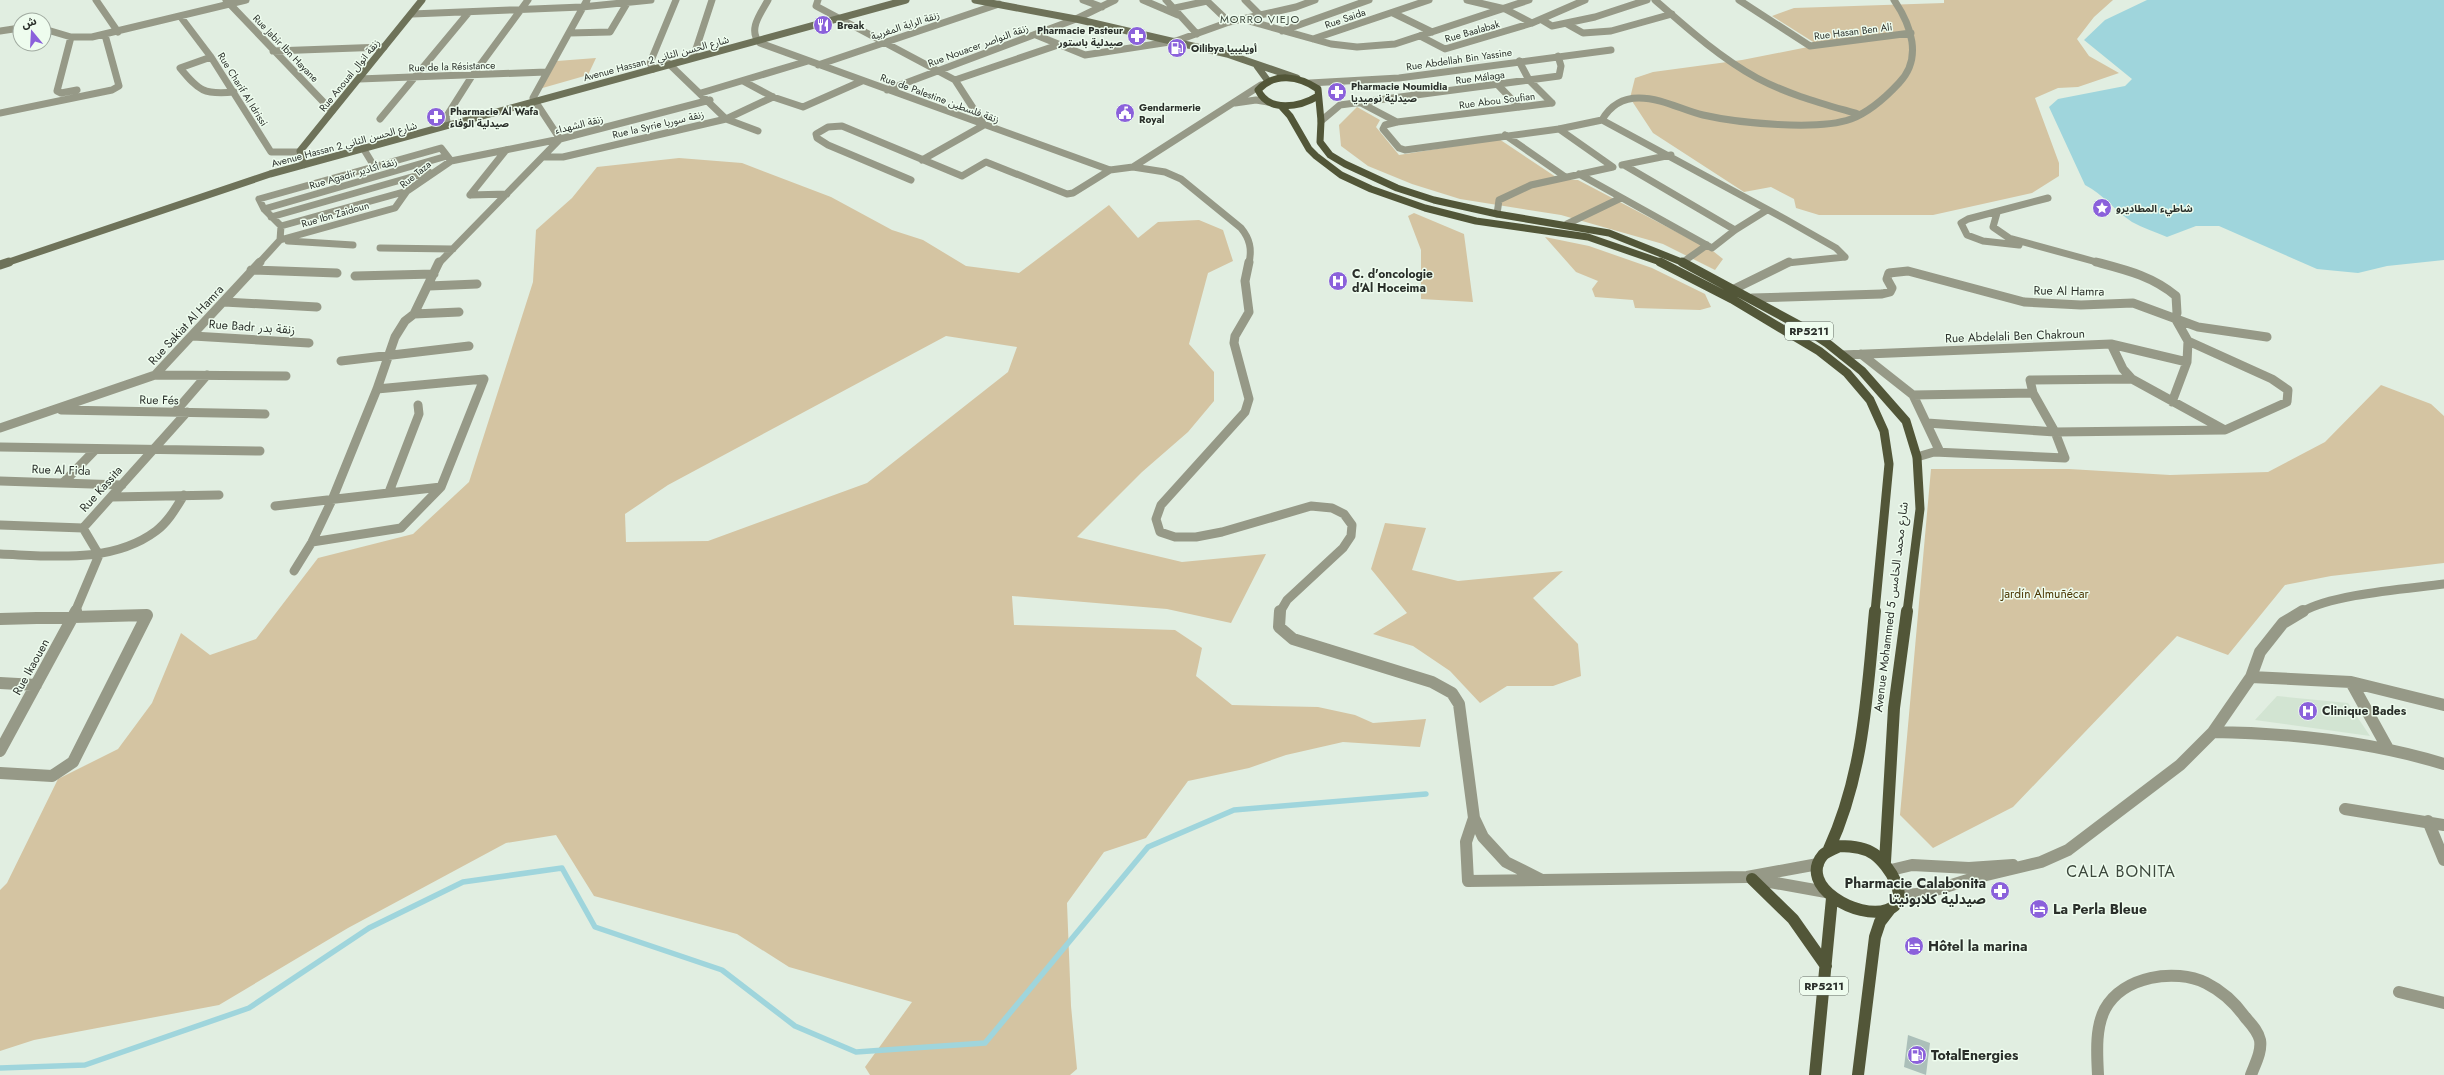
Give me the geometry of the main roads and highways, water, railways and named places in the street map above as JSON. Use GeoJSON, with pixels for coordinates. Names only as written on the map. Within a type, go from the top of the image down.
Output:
{"type":"FeatureCollection","features":[{"type":"Feature","properties":{"kind":"main road"},"geometry":{"type":"LineString","coordinates":[[1282,78],[1297,78],[1310,83],[1318,89],[1318,96],[1310,102],[1297,106],[1281,106],[1268,102],[1259,96],[1258,90],[1261,85],[1268,81],[1282,78]]}},
{"type":"Feature","properties":{"kind":"main road","name":"Avenue Mohammed 5 شارع محمد الخامس"},"geometry":{"type":"LineString","coordinates":[[1318,96],[1321,121],[1320,142],[1330,155],[1344,164],[1397,188],[1434,200],[1497,214],[1567,224],[1609,233],[1683,262],[1735,288],[1806,329],[1842,355],[1882,392],[1906,421],[1917,457],[1920,509],[1894,708],[1888,866]]}},
{"type":"Feature","properties":{"kind":"main road","name":"Avenue Mohammed 5 شارع محمد الخامس"},"geometry":{"type":"LineString","coordinates":[[1281,106],[1292,114],[1311,151],[1342,175],[1411,202],[1476,220],[1587,237],[1621,247],[1724,294],[1836,363],[1857,383],[1870,401],[1882,424],[1888,445],[1889,464],[1867,693],[1856,769],[1837,834],[1829,849]]}},
{"type":"Feature","properties":{"kind":"main road"},"geometry":{"type":"LineString","coordinates":[[1829,849],[1839,846],[1856,847],[1874,854],[1888,866]]}},
{"type":"Feature","properties":{"kind":"main road","name":"RP5211"},"geometry":{"type":"LineString","coordinates":[[1815,1075],[1826,966],[1829,895],[1820,882],[1818,864],[1821,856],[1829,849]]}},
{"type":"Feature","properties":{"kind":"main road","name":"RP5211"},"geometry":{"type":"LineString","coordinates":[[1888,866],[1896,878],[1895,901]]}},
{"type":"Feature","properties":{"kind":"main road"},"geometry":{"type":"LineString","coordinates":[[1750,878],[1793,919],[1826,966]]}},
{"type":"Feature","properties":{"kind":"main road"},"geometry":{"type":"LineString","coordinates":[[1829,895],[1844,906],[1857,912],[1871,914],[1883,912],[1895,901]]}},
{"type":"Feature","properties":{"kind":"main road"},"geometry":{"type":"LineString","coordinates":[[1858,1075],[1875,937],[1880,922],[1895,901]]}},
{"type":"Feature","properties":{"kind":"water"},"geometry":{"type":"Polygon","coordinates":[[[2147,0],[2444,0],[2444,260],[2387,266],[2358,273],[2317,269],[2219,226],[2196,226],[2167,237],[2132,222],[2098,193],[2085,185],[2049,107],[2058,99],[2125,86],[2132,79],[2084,40],[2105,20],[2147,0]]]}},
{"type":"Feature","properties":{"kind":"waterway"},"geometry":{"type":"LineString","coordinates":[[0,1068],[85,1065],[249,1008],[369,928],[463,882],[562,868],[595,927],[722,970],[795,1026],[856,1052],[985,1043],[1148,847],[1234,810],[1426,794]]}},
{"type":"Feature","properties":{"kind":"place","name":"Break"},"geometry":{"type":"Point","coordinates":[823,25]}},
{"type":"Feature","properties":{"kind":"place","name":"Pharmacie Pasteur صيدلية باستور"},"geometry":{"type":"Point","coordinates":[1137,36]}},
{"type":"Feature","properties":{"kind":"place","name":"Oilibya أويليبيا"},"geometry":{"type":"Point","coordinates":[1177,48]}},
{"type":"Feature","properties":{"kind":"place","name":"Pharmacie Noumidia صيدلية نوميديا"},"geometry":{"type":"Point","coordinates":[1337,92]}},
{"type":"Feature","properties":{"kind":"place","name":"Gendarmerie Royal"},"geometry":{"type":"Point","coordinates":[1125,113]}},
{"type":"Feature","properties":{"kind":"place","name":"Pharmacie Al Wafa صيدلية الوفاء"},"geometry":{"type":"Point","coordinates":[436,117]}},
{"type":"Feature","properties":{"kind":"place","name":"شاطيء المطاديرو"},"geometry":{"type":"Point","coordinates":[2102,208]}},
{"type":"Feature","properties":{"kind":"place","name":"C. d'oncologie d'Al Hoceima"},"geometry":{"type":"Point","coordinates":[1338,281]}},
{"type":"Feature","properties":{"kind":"place","name":"Clinique Bades"},"geometry":{"type":"Point","coordinates":[2308,711]}},
{"type":"Feature","properties":{"kind":"place","name":"Pharmacie Calabonita صيدلية كلابونيتا"},"geometry":{"type":"Point","coordinates":[2000,891]}},
{"type":"Feature","properties":{"kind":"place","name":"La Perla Bleue"},"geometry":{"type":"Point","coordinates":[2039,909]}},
{"type":"Feature","properties":{"kind":"place","name":"Hôtel la marina"},"geometry":{"type":"Point","coordinates":[1914,946]}},
{"type":"Feature","properties":{"kind":"place","name":"TotalEnergies"},"geometry":{"type":"Point","coordinates":[1917,1055]}},
{"type":"Feature","properties":{"kind":"district","name":"MORRO VIEJO"},"geometry":{"type":"Point","coordinates":[1260,19]}},
{"type":"Feature","properties":{"kind":"district","name":"CALA BONITA"},"geometry":{"type":"Point","coordinates":[2121,871]}},
{"type":"Feature","properties":{"kind":"park label","name":"Jardín Almuñécar"},"geometry":{"type":"Point","coordinates":[2045,594]}}]}
